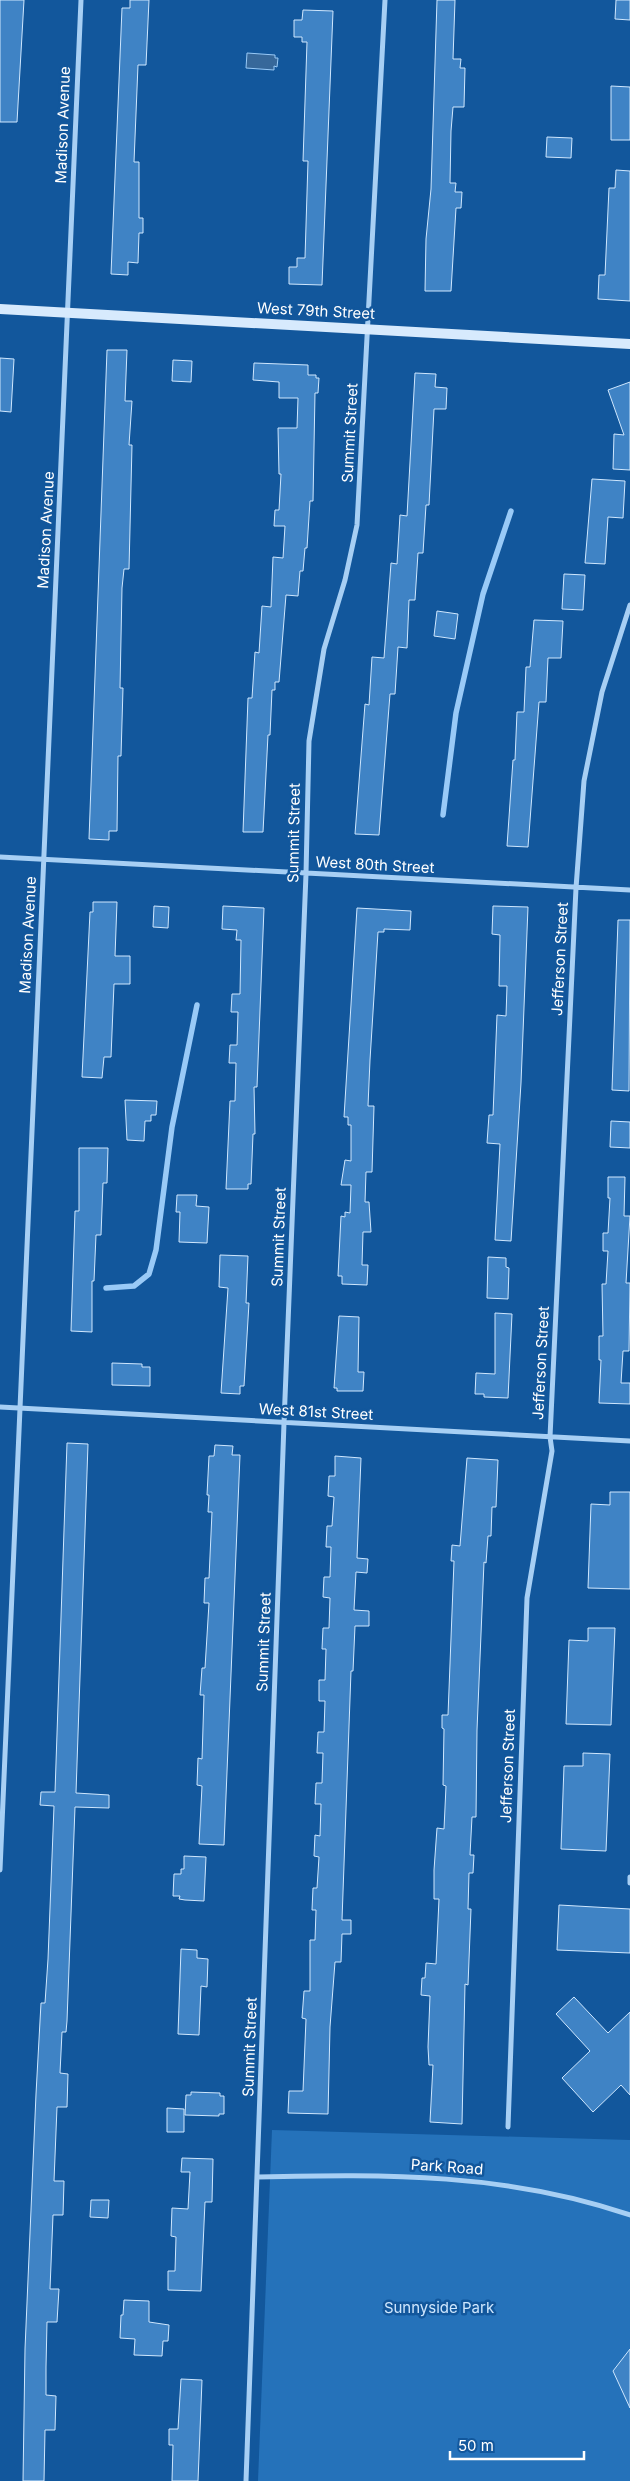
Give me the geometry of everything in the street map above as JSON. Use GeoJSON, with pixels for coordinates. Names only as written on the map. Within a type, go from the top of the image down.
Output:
{"type":"FeatureCollection","features":[{"type":"Feature","properties":{"kind":"street","name":"Madison Avenue"},"geometry":{"type":"LineString","coordinates":[[0,1870],[81,0]]}},
{"type":"Feature","properties":{"kind":"street","name":"Summit Street"},"geometry":{"type":"LineString","coordinates":[[246,2481],[284,1422],[306,874],[309,741],[324,649],[345,580],[356,525],[369,329],[385,0]]}},
{"type":"Feature","properties":{"kind":"street","name":"West 79th Street"},"geometry":{"type":"LineString","coordinates":[[0,309],[630,344]]}},
{"type":"Feature","properties":{"kind":"street","name":"Jefferson Street"},"geometry":{"type":"LineString","coordinates":[[508,2127],[527,1598],[552,1451],[550,1437],[576,888],[584,781],[602,692],[630,605]]}},
{"type":"Feature","properties":{"kind":"street","name":"West 80th Street"},"geometry":{"type":"LineString","coordinates":[[0,857],[630,890]]}},
{"type":"Feature","properties":{"kind":"street","name":"West 81st Street"},"geometry":{"type":"LineString","coordinates":[[0,1407],[630,1440]]}},
{"type":"Feature","properties":{"kind":"street"},"geometry":{"type":"LineString","coordinates":[[630,1877],[630,1883]]}},
{"type":"Feature","properties":{"kind":"street","name":"Park Road"},"geometry":{"type":"LineString","coordinates":[[258,2176],[325,2175],[460,2179],[526,2188],[585,2200],[630,2215]]}},
{"type":"Feature","properties":{"kind":"green space","name":"Sunnyside Park"},"geometry":{"type":"Polygon","coordinates":[[[272,2130],[630,2140],[630,2481],[258,2481],[272,2130]]]}},
{"type":"Feature","properties":{"kind":"shaded area"},"geometry":{"type":"Polygon","coordinates":[[[247,53],[275,55],[275,58],[278,58],[277,67],[274,66],[274,70],[246,68],[247,53]]]}},
{"type":"Feature","properties":{"kind":"building"},"geometry":{"type":"Polygon","coordinates":[[[0,0],[24,0],[17,122],[0,122],[0,0]]]}},
{"type":"Feature","properties":{"kind":"building"},"geometry":{"type":"Polygon","coordinates":[[[130,0],[149,0],[146,65],[138,65],[134,162],[139,162],[139,218],[143,218],[143,233],[139,233],[138,263],[128,262],[128,275],[111,274],[122,8],[130,8],[130,0]]]}},
{"type":"Feature","properties":{"kind":"building"},"geometry":{"type":"Polygon","coordinates":[[[437,0],[455,0],[453,59],[461,59],[460,68],[465,68],[464,107],[453,107],[451,131],[450,183],[456,183],[455,192],[462,192],[461,208],[456,208],[451,291],[425,291],[426,239],[431,189],[437,0]]]}},
{"type":"Feature","properties":{"kind":"building"},"geometry":{"type":"Polygon","coordinates":[[[616,0],[630,0],[630,20],[615,19],[616,0]]]}},
{"type":"Feature","properties":{"kind":"building"},"geometry":{"type":"Polygon","coordinates":[[[303,10],[333,11],[322,285],[289,284],[289,267],[297,267],[297,258],[305,258],[308,161],[303,161],[307,42],[302,42],[302,37],[294,37],[294,20],[302,20],[303,10]]]}},
{"type":"Feature","properties":{"kind":"building"},"geometry":{"type":"Polygon","coordinates":[[[611,86],[630,87],[630,140],[611,140],[611,86]]]}},
{"type":"Feature","properties":{"kind":"building"},"geometry":{"type":"Polygon","coordinates":[[[547,137],[572,138],[571,158],[546,157],[547,137]]]}},
{"type":"Feature","properties":{"kind":"building"},"geometry":{"type":"Polygon","coordinates":[[[616,170],[630,171],[630,301],[598,299],[599,275],[605,275],[609,188],[615,188],[616,170]]]}},
{"type":"Feature","properties":{"kind":"building"},"geometry":{"type":"Polygon","coordinates":[[[107,350],[127,350],[125,401],[132,401],[129,445],[132,445],[129,569],[124,569],[122,588],[120,688],[123,688],[121,756],[118,756],[117,831],[109,831],[109,840],[89,839],[107,350]]]}},
{"type":"Feature","properties":{"kind":"building"},"geometry":{"type":"Polygon","coordinates":[[[0,358],[14,359],[11,412],[0,411],[0,358]]]}},
{"type":"Feature","properties":{"kind":"building"},"geometry":{"type":"Polygon","coordinates":[[[173,360],[192,361],[191,382],[172,381],[173,360]]]}},
{"type":"Feature","properties":{"kind":"building"},"geometry":{"type":"Polygon","coordinates":[[[254,363],[308,365],[308,375],[316,375],[316,378],[319,378],[318,393],[315,393],[313,501],[310,501],[307,548],[305,548],[303,571],[300,571],[298,596],[286,595],[279,682],[275,682],[275,690],[272,690],[263,832],[243,832],[248,698],[252,698],[255,652],[259,653],[262,606],[271,607],[273,557],[283,558],[285,526],[274,526],[275,510],[279,510],[281,474],[279,474],[278,428],[297,428],[298,398],[279,398],[279,382],[253,380],[254,363]]]}},
{"type":"Feature","properties":{"kind":"building"},"geometry":{"type":"Polygon","coordinates":[[[415,373],[436,374],[435,387],[447,388],[446,409],[434,409],[429,505],[426,505],[423,553],[418,553],[415,600],[409,600],[407,648],[398,647],[395,694],[390,694],[379,835],[355,834],[365,704],[369,705],[372,657],[384,658],[391,563],[397,564],[400,515],[407,516],[415,373]]]}},
{"type":"Feature","properties":{"kind":"building"},"geometry":{"type":"Polygon","coordinates":[[[630,382],[630,470],[613,469],[614,434],[624,435],[608,390],[630,382]]]}},
{"type":"Feature","properties":{"kind":"building"},"geometry":{"type":"Polygon","coordinates":[[[592,479],[625,481],[623,518],[608,517],[605,564],[585,563],[592,479]]]}},
{"type":"Feature","properties":{"kind":"building"},"geometry":{"type":"Polygon","coordinates":[[[564,574],[585,575],[583,610],[562,609],[564,574]]]}},
{"type":"Feature","properties":{"kind":"building"},"geometry":{"type":"Polygon","coordinates":[[[437,611],[458,614],[455,639],[434,636],[437,611]]]}},
{"type":"Feature","properties":{"kind":"building"},"geometry":{"type":"Polygon","coordinates":[[[534,620],[563,621],[561,658],[548,658],[546,702],[539,702],[528,847],[507,846],[513,760],[515,760],[517,712],[524,712],[526,667],[530,667],[534,620]]]}},
{"type":"Feature","properties":{"kind":"building"},"geometry":{"type":"Polygon","coordinates":[[[93,902],[117,902],[115,956],[130,956],[130,984],[114,984],[111,1057],[104,1057],[102,1078],[82,1077],[90,912],[93,912],[93,902]]]}},
{"type":"Feature","properties":{"kind":"building"},"geometry":{"type":"Polygon","coordinates":[[[154,906],[169,907],[168,928],[153,927],[154,906]]]}},
{"type":"Feature","properties":{"kind":"building"},"geometry":{"type":"Polygon","coordinates":[[[223,906],[264,908],[257,1087],[254,1087],[255,1134],[253,1134],[251,1184],[248,1184],[248,1189],[226,1189],[230,1101],[235,1101],[236,1063],[229,1063],[230,1045],[237,1045],[238,1012],[231,1012],[232,994],[240,994],[241,940],[236,940],[237,930],[222,929],[223,906]]]}},
{"type":"Feature","properties":{"kind":"building"},"geometry":{"type":"Polygon","coordinates":[[[493,906],[528,907],[521,1083],[511,1241],[495,1240],[500,1144],[487,1143],[489,1115],[493,1115],[497,1015],[506,1016],[507,986],[499,986],[500,935],[492,934],[493,906]]]}},
{"type":"Feature","properties":{"kind":"building"},"geometry":{"type":"Polygon","coordinates":[[[357,908],[411,911],[410,930],[384,929],[384,932],[378,932],[368,1106],[374,1106],[372,1172],[366,1172],[365,1202],[369,1202],[371,1232],[363,1232],[362,1265],[368,1265],[367,1285],[342,1284],[342,1276],[338,1276],[341,1216],[345,1217],[345,1212],[350,1213],[351,1185],[341,1185],[345,1160],[351,1161],[351,1125],[348,1125],[348,1117],[344,1117],[357,908]]]}},
{"type":"Feature","properties":{"kind":"building"},"geometry":{"type":"Polygon","coordinates":[[[618,920],[630,920],[629,1091],[612,1090],[618,920]]]}},
{"type":"Feature","properties":{"kind":"building"},"geometry":{"type":"Polygon","coordinates":[[[125,1100],[157,1101],[156,1115],[151,1115],[151,1121],[145,1121],[144,1141],[127,1140],[125,1100]]]}},
{"type":"Feature","properties":{"kind":"building"},"geometry":{"type":"Polygon","coordinates":[[[611,1121],[630,1122],[630,1148],[610,1147],[611,1121]]]}},
{"type":"Feature","properties":{"kind":"building"},"geometry":{"type":"Polygon","coordinates":[[[79,1148],[108,1148],[107,1183],[103,1183],[101,1235],[96,1235],[94,1281],[92,1281],[92,1332],[71,1331],[75,1211],[79,1211],[79,1148]]]}},
{"type":"Feature","properties":{"kind":"building"},"geometry":{"type":"Polygon","coordinates":[[[608,1177],[625,1177],[624,1216],[630,1216],[626,1283],[630,1283],[629,1351],[623,1351],[621,1383],[630,1383],[630,1404],[599,1403],[601,1360],[599,1360],[599,1336],[603,1336],[602,1284],[606,1284],[608,1251],[603,1251],[603,1233],[608,1233],[610,1198],[608,1198],[608,1177]]]}},
{"type":"Feature","properties":{"kind":"building"},"geometry":{"type":"Polygon","coordinates":[[[177,1195],[197,1195],[196,1206],[209,1207],[207,1243],[179,1242],[180,1212],[176,1212],[177,1195]]]}},
{"type":"Feature","properties":{"kind":"building"},"geometry":{"type":"Polygon","coordinates":[[[220,1255],[248,1256],[246,1303],[249,1303],[244,1386],[240,1386],[240,1394],[221,1393],[228,1288],[219,1287],[220,1255]]]}},
{"type":"Feature","properties":{"kind":"building"},"geometry":{"type":"Polygon","coordinates":[[[488,1257],[506,1258],[506,1267],[509,1268],[508,1299],[487,1298],[488,1257]]]}},
{"type":"Feature","properties":{"kind":"building"},"geometry":{"type":"Polygon","coordinates":[[[495,1313],[512,1314],[508,1398],[484,1397],[484,1394],[475,1394],[476,1373],[495,1374],[495,1313]]]}},
{"type":"Feature","properties":{"kind":"building"},"geometry":{"type":"Polygon","coordinates":[[[339,1316],[359,1317],[358,1372],[364,1372],[363,1391],[337,1391],[337,1388],[334,1388],[339,1316]]]}},
{"type":"Feature","properties":{"kind":"building"},"geometry":{"type":"Polygon","coordinates":[[[112,1363],[142,1364],[142,1367],[150,1367],[150,1386],[112,1385],[112,1363]]]}},
{"type":"Feature","properties":{"kind":"building"},"geometry":{"type":"Polygon","coordinates":[[[67,1443],[88,1444],[76,1793],[109,1795],[109,1808],[75,1807],[67,2021],[66,2032],[62,2032],[60,2073],[68,2074],[67,2107],[57,2107],[54,2181],[64,2181],[63,2215],[53,2215],[50,2289],[59,2289],[57,2322],[47,2322],[46,2395],[56,2396],[55,2430],[45,2430],[44,2481],[23,2481],[25,2349],[36,2094],[41,2003],[45,2003],[48,1959],[54,1806],[40,1805],[41,1792],[55,1792],[67,1443]]]}},
{"type":"Feature","properties":{"kind":"building"},"geometry":{"type":"Polygon","coordinates":[[[215,1445],[233,1446],[232,1455],[240,1455],[224,1845],[199,1844],[202,1786],[197,1785],[198,1758],[202,1759],[204,1695],[200,1695],[202,1668],[205,1668],[209,1603],[204,1603],[205,1578],[209,1578],[212,1512],[208,1512],[209,1495],[207,1495],[209,1456],[214,1456],[215,1445]]]}},
{"type":"Feature","properties":{"kind":"building"},"geometry":{"type":"Polygon","coordinates":[[[335,1456],[361,1458],[357,1558],[368,1559],[367,1573],[356,1572],[354,1610],[369,1611],[369,1626],[355,1626],[353,1671],[351,1671],[342,1920],[351,1920],[351,1934],[342,1934],[341,1962],[335,1962],[330,2027],[328,2114],[288,2113],[289,2091],[303,2091],[306,2019],[302,2018],[304,1991],[310,1991],[310,1940],[315,1940],[316,1910],[312,1910],[313,1888],[317,1888],[319,1857],[314,1856],[315,1835],[320,1836],[321,1804],[315,1804],[316,1783],[322,1783],[323,1753],[317,1753],[318,1732],[324,1732],[325,1701],[319,1701],[319,1680],[325,1680],[326,1649],[322,1649],[323,1628],[329,1628],[330,1598],[323,1597],[324,1577],[330,1577],[331,1547],[326,1547],[327,1526],[332,1526],[334,1497],[328,1496],[329,1476],[335,1476],[335,1456]]]}},
{"type":"Feature","properties":{"kind":"building"},"geometry":{"type":"Polygon","coordinates":[[[467,1458],[498,1460],[496,1507],[492,1507],[491,1536],[488,1536],[486,1563],[484,1562],[477,1730],[476,1817],[472,1817],[470,1855],[474,1855],[473,1873],[469,1873],[468,1909],[471,1909],[468,1985],[465,1984],[462,2124],[430,2122],[433,2065],[429,2065],[428,2047],[430,1996],[421,1995],[422,1978],[425,1978],[426,1963],[436,1964],[439,1899],[434,1899],[434,1870],[437,1828],[444,1829],[446,1786],[443,1785],[444,1729],[442,1728],[442,1715],[448,1715],[454,1561],[451,1561],[452,1545],[460,1546],[467,1458]]]}},
{"type":"Feature","properties":{"kind":"building"},"geometry":{"type":"Polygon","coordinates":[[[610,1492],[630,1492],[630,1589],[588,1588],[591,1504],[610,1505],[610,1492]]]}},
{"type":"Feature","properties":{"kind":"building"},"geometry":{"type":"Polygon","coordinates":[[[588,1628],[615,1628],[611,1725],[566,1724],[569,1640],[588,1641],[588,1628]]]}},
{"type":"Feature","properties":{"kind":"building"},"geometry":{"type":"Polygon","coordinates":[[[583,1753],[610,1754],[606,1851],[561,1849],[564,1766],[583,1766],[583,1753]]]}},
{"type":"Feature","properties":{"kind":"building"},"geometry":{"type":"Polygon","coordinates":[[[184,1856],[206,1857],[204,1901],[185,1900],[179,1899],[180,1896],[173,1896],[174,1874],[181,1874],[181,1869],[184,1869],[184,1856]]]}},
{"type":"Feature","properties":{"kind":"building"},"geometry":{"type":"Polygon","coordinates":[[[559,1905],[630,1909],[630,1953],[557,1950],[559,1905]]]}},
{"type":"Feature","properties":{"kind":"building"},"geometry":{"type":"Polygon","coordinates":[[[181,1949],[197,1950],[197,1958],[208,1959],[207,1987],[201,1986],[199,2035],[178,2034],[181,1949]]]}},
{"type":"Feature","properties":{"kind":"building"},"geometry":{"type":"Polygon","coordinates":[[[574,1997],[608,2033],[630,2012],[630,2095],[621,2085],[593,2112],[562,2078],[590,2051],[556,2014],[574,1997]]]}},
{"type":"Feature","properties":{"kind":"building"},"geometry":{"type":"Polygon","coordinates":[[[191,2092],[220,2093],[220,2096],[224,2096],[224,2114],[219,2114],[219,2116],[185,2115],[186,2095],[191,2095],[191,2092]]]}},
{"type":"Feature","properties":{"kind":"building"},"geometry":{"type":"Polygon","coordinates":[[[167,2108],[184,2109],[184,2132],[167,2132],[167,2108]]]}},
{"type":"Feature","properties":{"kind":"building"},"geometry":{"type":"Polygon","coordinates":[[[182,2158],[213,2159],[212,2202],[205,2202],[201,2291],[168,2290],[168,2271],[175,2271],[176,2237],[171,2236],[172,2208],[188,2209],[190,2172],[181,2172],[182,2158]]]}},
{"type":"Feature","properties":{"kind":"building"},"geometry":{"type":"Polygon","coordinates":[[[91,2200],[109,2200],[108,2218],[90,2217],[91,2200]]]}},
{"type":"Feature","properties":{"kind":"building"},"geometry":{"type":"Polygon","coordinates":[[[124,2300],[149,2301],[149,2322],[169,2325],[168,2341],[163,2341],[162,2356],[134,2355],[135,2339],[120,2338],[124,2300]]]}},
{"type":"Feature","properties":{"kind":"building"},"geometry":{"type":"Polygon","coordinates":[[[630,2349],[630,2408],[613,2371],[630,2349]]]}},
{"type":"Feature","properties":{"kind":"building"},"geometry":{"type":"Polygon","coordinates":[[[181,2379],[202,2380],[198,2481],[172,2481],[173,2445],[169,2445],[169,2429],[178,2429],[181,2379]]]}},
{"type":"Feature","properties":{"kind":"waterway"},"geometry":{"type":"LineString","coordinates":[[443,815],[456,713],[483,594],[511,511]]}},
{"type":"Feature","properties":{"kind":"waterway"},"geometry":{"type":"LineString","coordinates":[[106,1288],[134,1286],[149,1274],[156,1250],[172,1127],[197,1005]]}}]}
